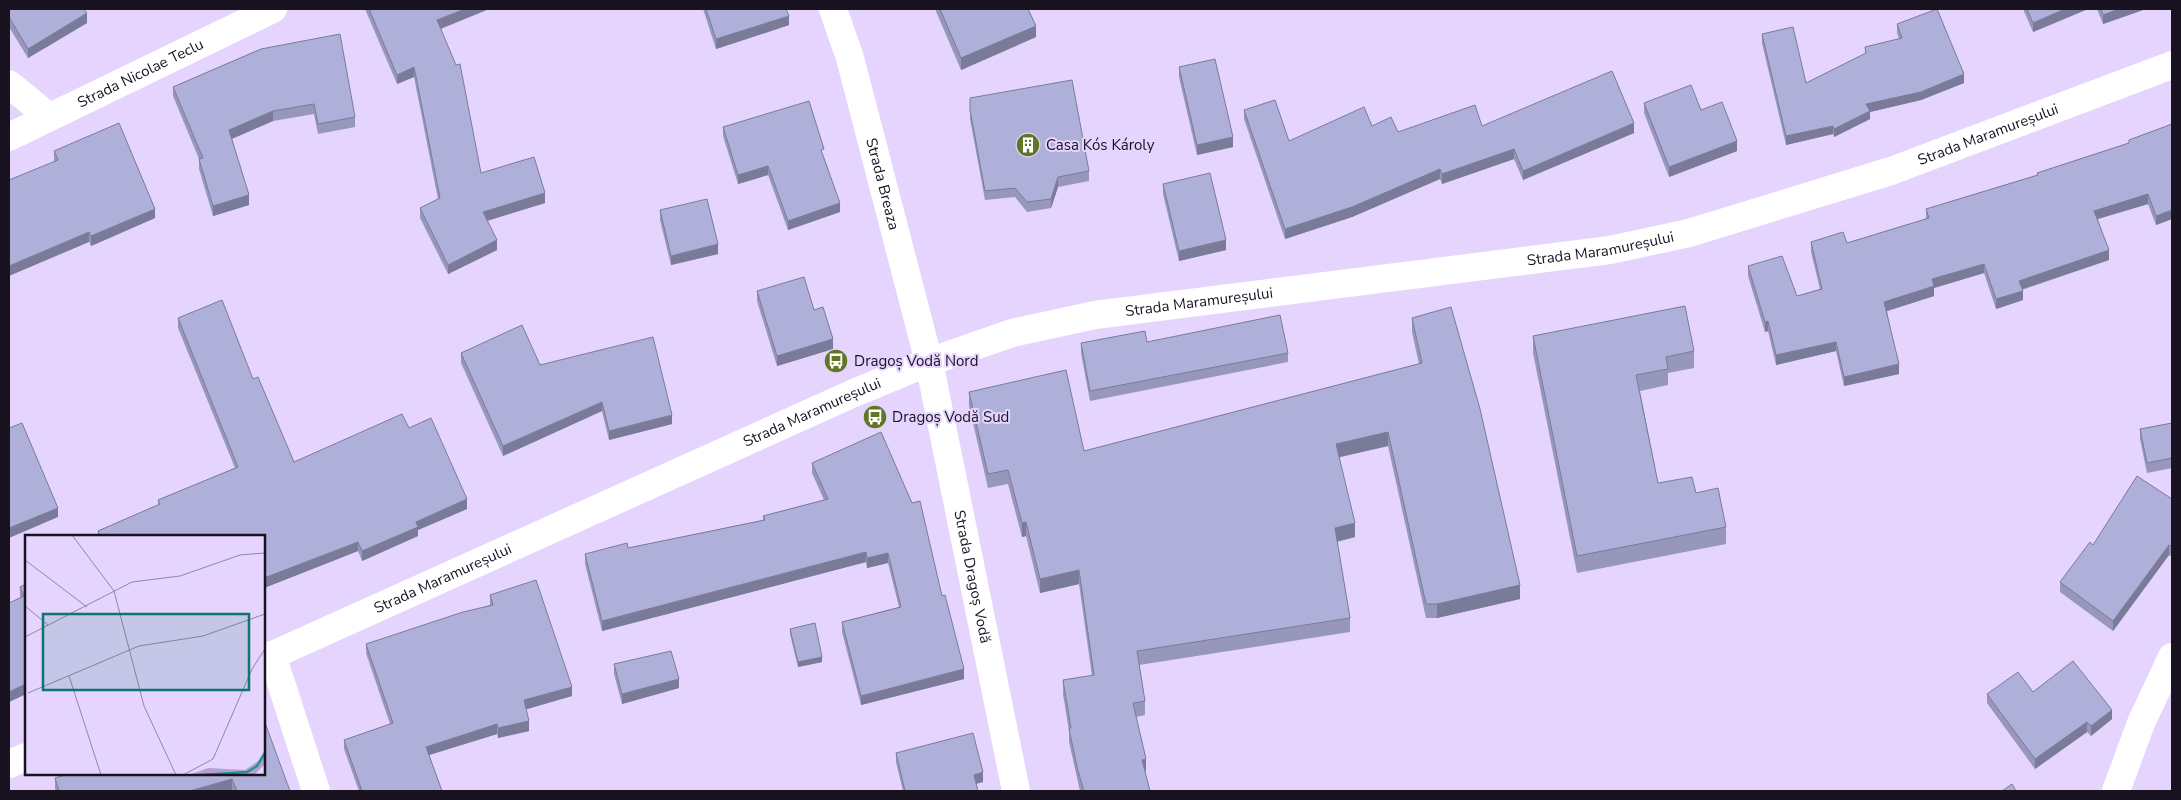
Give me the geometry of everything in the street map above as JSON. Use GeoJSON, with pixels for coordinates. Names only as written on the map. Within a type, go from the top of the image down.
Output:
{"type":"FeatureCollection","features":[{"type":"Feature","properties":{"kind":"main road","name":"Strada Nicolae Teclu"},"geometry":{"type":"LineString","coordinates":[[9,137],[273,9]]}},
{"type":"Feature","properties":{"kind":"main road","name":"Strada Breaza"},"geometry":{"type":"LineString","coordinates":[[833,9],[850,58],[929,362]]}},
{"type":"Feature","properties":{"kind":"main road","name":"Strada Maramureșului"},"geometry":{"type":"LineString","coordinates":[[268,657],[854,393],[929,362],[1012,333],[1095,315],[1610,250],[1689,233],[1891,171],[2172,65]]}},
{"type":"Feature","properties":{"kind":"main road"},"geometry":{"type":"LineString","coordinates":[[9,84],[49,117]]}},
{"type":"Feature","properties":{"kind":"main road","name":"Strada Dragoș Vodă"},"geometry":{"type":"LineString","coordinates":[[929,362],[1016,791]]}},
{"type":"Feature","properties":{"kind":"main road"},"geometry":{"type":"LineString","coordinates":[[268,657],[316,791]]}},
{"type":"Feature","properties":{"kind":"main road"},"geometry":{"type":"LineString","coordinates":[[2116,791],[2142,723],[2172,657]]}},
{"type":"Feature","properties":{"kind":"main road"},"geometry":{"type":"LineString","coordinates":[[9,764],[25,757]]}},
{"type":"Feature","properties":{"kind":"building"},"geometry":{"type":"Polygon","coordinates":[[[9,9],[84,9],[87,13],[28,49],[9,17],[9,9]]]}},
{"type":"Feature","properties":{"kind":"building"},"geometry":{"type":"Polygon","coordinates":[[[369,9],[465,9],[437,20],[456,65],[460,64],[481,173],[534,157],[545,193],[483,212],[497,240],[448,265],[420,208],[440,198],[414,67],[397,75],[369,9]]]}},
{"type":"Feature","properties":{"kind":"building"},"geometry":{"type":"Polygon","coordinates":[[[706,9],[786,9],[789,16],[716,39],[706,9]]]}},
{"type":"Feature","properties":{"kind":"building"},"geometry":{"type":"Polygon","coordinates":[[[940,9],[1028,9],[1036,26],[961,58],[940,9]]]}},
{"type":"Feature","properties":{"kind":"building"},"geometry":{"type":"Polygon","coordinates":[[[1937,9],[1964,74],[1921,92],[1866,104],[1870,111],[1834,129],[1833,126],[1786,136],[1762,34],[1793,27],[1806,83],[1866,53],[1865,47],[1902,38],[1897,24],[1937,9]]]}},
{"type":"Feature","properties":{"kind":"building"},"geometry":{"type":"Polygon","coordinates":[[[2027,9],[2065,9],[2033,23],[2027,9]]]}},
{"type":"Feature","properties":{"kind":"building"},"geometry":{"type":"Polygon","coordinates":[[[2101,9],[2119,9],[2103,15],[2101,9]]]}},
{"type":"Feature","properties":{"kind":"building"},"geometry":{"type":"Polygon","coordinates":[[[340,34],[355,117],[318,124],[314,104],[273,111],[229,130],[249,195],[213,206],[199,159],[203,158],[173,87],[261,49],[340,34]]]}},
{"type":"Feature","properties":{"kind":"building"},"geometry":{"type":"Polygon","coordinates":[[[1215,59],[1233,137],[1197,145],[1179,67],[1215,59]]]}},
{"type":"Feature","properties":{"kind":"building"},"geometry":{"type":"Polygon","coordinates":[[[1612,71],[1634,123],[1523,171],[1514,149],[1442,174],[1440,169],[1352,207],[1285,229],[1244,110],[1275,100],[1289,141],[1364,107],[1372,126],[1391,117],[1398,132],[1475,105],[1482,126],[1612,71]]]}},
{"type":"Feature","properties":{"kind":"building","name":"Casa Kós Károly"},"geometry":{"type":"Polygon","coordinates":[[[1072,80],[1089,171],[1058,177],[1051,199],[1027,202],[1015,188],[985,191],[970,110],[970,98],[1072,80]]]}},
{"type":"Feature","properties":{"kind":"building"},"geometry":{"type":"Polygon","coordinates":[[[1691,85],[1701,110],[1722,102],[1737,141],[1669,167],[1644,103],[1691,85]]]}},
{"type":"Feature","properties":{"kind":"building"},"geometry":{"type":"Polygon","coordinates":[[[809,101],[824,149],[821,150],[840,203],[788,221],[768,166],[738,175],[723,127],[809,101]]]}},
{"type":"Feature","properties":{"kind":"building"},"geometry":{"type":"Polygon","coordinates":[[[119,123],[155,209],[91,236],[89,232],[9,266],[9,180],[58,160],[54,151],[119,123]]]}},
{"type":"Feature","properties":{"kind":"building"},"geometry":{"type":"Polygon","coordinates":[[[2172,124],[2172,210],[2156,216],[2148,194],[2094,211],[2109,250],[2019,281],[2023,291],[1996,299],[1984,264],[1932,279],[1934,286],[1884,302],[1899,364],[1844,377],[1836,342],[1776,355],[1768,321],[1765,322],[1748,266],[1782,256],[1797,296],[1822,289],[1811,242],[1843,232],[1847,243],[1929,218],[1926,209],[2038,175],[2037,173],[2129,143],[2129,140],[2172,124]]]}},
{"type":"Feature","properties":{"kind":"building"},"geometry":{"type":"Polygon","coordinates":[[[1210,173],[1226,240],[1179,251],[1163,184],[1210,173]]]}},
{"type":"Feature","properties":{"kind":"building"},"geometry":{"type":"Polygon","coordinates":[[[707,199],[718,244],[671,256],[660,210],[707,199]]]}},
{"type":"Feature","properties":{"kind":"building"},"geometry":{"type":"Polygon","coordinates":[[[804,277],[814,310],[823,307],[833,339],[777,356],[757,291],[804,277]]]}},
{"type":"Feature","properties":{"kind":"building"},"geometry":{"type":"Polygon","coordinates":[[[222,300],[253,379],[258,377],[294,462],[402,414],[409,428],[431,418],[467,499],[416,522],[418,527],[362,551],[358,542],[265,578],[265,535],[100,535],[98,531],[160,504],[158,500],[238,467],[178,318],[222,300]]]}},
{"type":"Feature","properties":{"kind":"building"},"geometry":{"type":"Polygon","coordinates":[[[1685,306],[1694,351],[1666,357],[1668,369],[1636,375],[1658,483],[1692,477],[1696,493],[1718,488],[1726,527],[1577,556],[1533,336],[1685,306]]]}},
{"type":"Feature","properties":{"kind":"building"},"geometry":{"type":"Polygon","coordinates":[[[1451,307],[1480,409],[1520,585],[1437,604],[1426,604],[1388,432],[1336,444],[1355,523],[1335,528],[1350,618],[1137,651],[1145,701],[1133,703],[1146,759],[1142,760],[1150,791],[1084,791],[1069,729],[1071,728],[1063,680],[1094,675],[1079,570],[1040,579],[1026,522],[1022,523],[1008,470],[988,474],[969,392],[1066,370],[1084,451],[1422,363],[1412,318],[1451,307]]]}},
{"type":"Feature","properties":{"kind":"building"},"geometry":{"type":"Polygon","coordinates":[[[1280,315],[1288,353],[1090,391],[1081,343],[1145,331],[1147,342],[1280,315]]]}},
{"type":"Feature","properties":{"kind":"building"},"geometry":{"type":"Polygon","coordinates":[[[522,325],[540,365],[653,337],[672,415],[609,431],[602,402],[503,446],[461,353],[522,325]]]}},
{"type":"Feature","properties":{"kind":"building"},"geometry":{"type":"Polygon","coordinates":[[[22,423],[58,508],[9,528],[9,428],[22,423]]]}},
{"type":"Feature","properties":{"kind":"building"},"geometry":{"type":"Polygon","coordinates":[[[2172,423],[2172,458],[2147,463],[2140,429],[2172,423]]]}},
{"type":"Feature","properties":{"kind":"building"},"geometry":{"type":"Polygon","coordinates":[[[881,432],[912,503],[920,501],[942,596],[945,595],[964,669],[861,696],[842,622],[901,607],[888,553],[867,558],[866,552],[602,621],[585,554],[627,543],[628,548],[765,520],[763,516],[828,499],[812,463],[881,432]]]}},
{"type":"Feature","properties":{"kind":"building"},"geometry":{"type":"Polygon","coordinates":[[[2137,476],[2172,499],[2172,547],[2169,545],[2113,621],[2060,582],[2090,542],[2093,545],[2137,476]]]}},
{"type":"Feature","properties":{"kind":"building"},"geometry":{"type":"Polygon","coordinates":[[[536,580],[572,687],[524,700],[529,721],[498,728],[497,724],[426,747],[442,791],[362,791],[344,740],[393,723],[366,644],[463,612],[493,605],[490,595],[536,580]]]}},
{"type":"Feature","properties":{"kind":"building"},"geometry":{"type":"Polygon","coordinates":[[[25,584],[25,684],[9,692],[9,603],[24,596],[20,587],[25,584]]]}},
{"type":"Feature","properties":{"kind":"building"},"geometry":{"type":"Polygon","coordinates":[[[815,623],[822,657],[798,662],[790,629],[815,623]]]}},
{"type":"Feature","properties":{"kind":"building"},"geometry":{"type":"Polygon","coordinates":[[[671,651],[679,679],[622,694],[614,664],[671,651]]]}},
{"type":"Feature","properties":{"kind":"building"},"geometry":{"type":"Polygon","coordinates":[[[2073,661],[2112,710],[2091,726],[2087,722],[2035,759],[1987,694],[2018,672],[2033,692],[2073,661]]]}},
{"type":"Feature","properties":{"kind":"building"},"geometry":{"type":"Polygon","coordinates":[[[265,723],[290,791],[237,791],[232,779],[190,791],[59,791],[55,778],[66,775],[265,775],[265,723]]]}},
{"type":"Feature","properties":{"kind":"building"},"geometry":{"type":"Polygon","coordinates":[[[973,733],[983,772],[974,775],[978,791],[905,791],[896,753],[973,733]]]}},
{"type":"Feature","properties":{"kind":"building"},"geometry":{"type":"Polygon","coordinates":[[[2012,784],[2016,791],[2002,791],[2012,784]]]}},
{"type":"Feature","properties":{"kind":"place","name":"Casa Kós Károly"},"geometry":{"type":"Point","coordinates":[1028,145]}},
{"type":"Feature","properties":{"kind":"place","name":"Dragoș Vodă Nord"},"geometry":{"type":"Point","coordinates":[836,361]}},
{"type":"Feature","properties":{"kind":"place","name":"Dragoș Vodă Sud"},"geometry":{"type":"Point","coordinates":[875,417]}}]}
